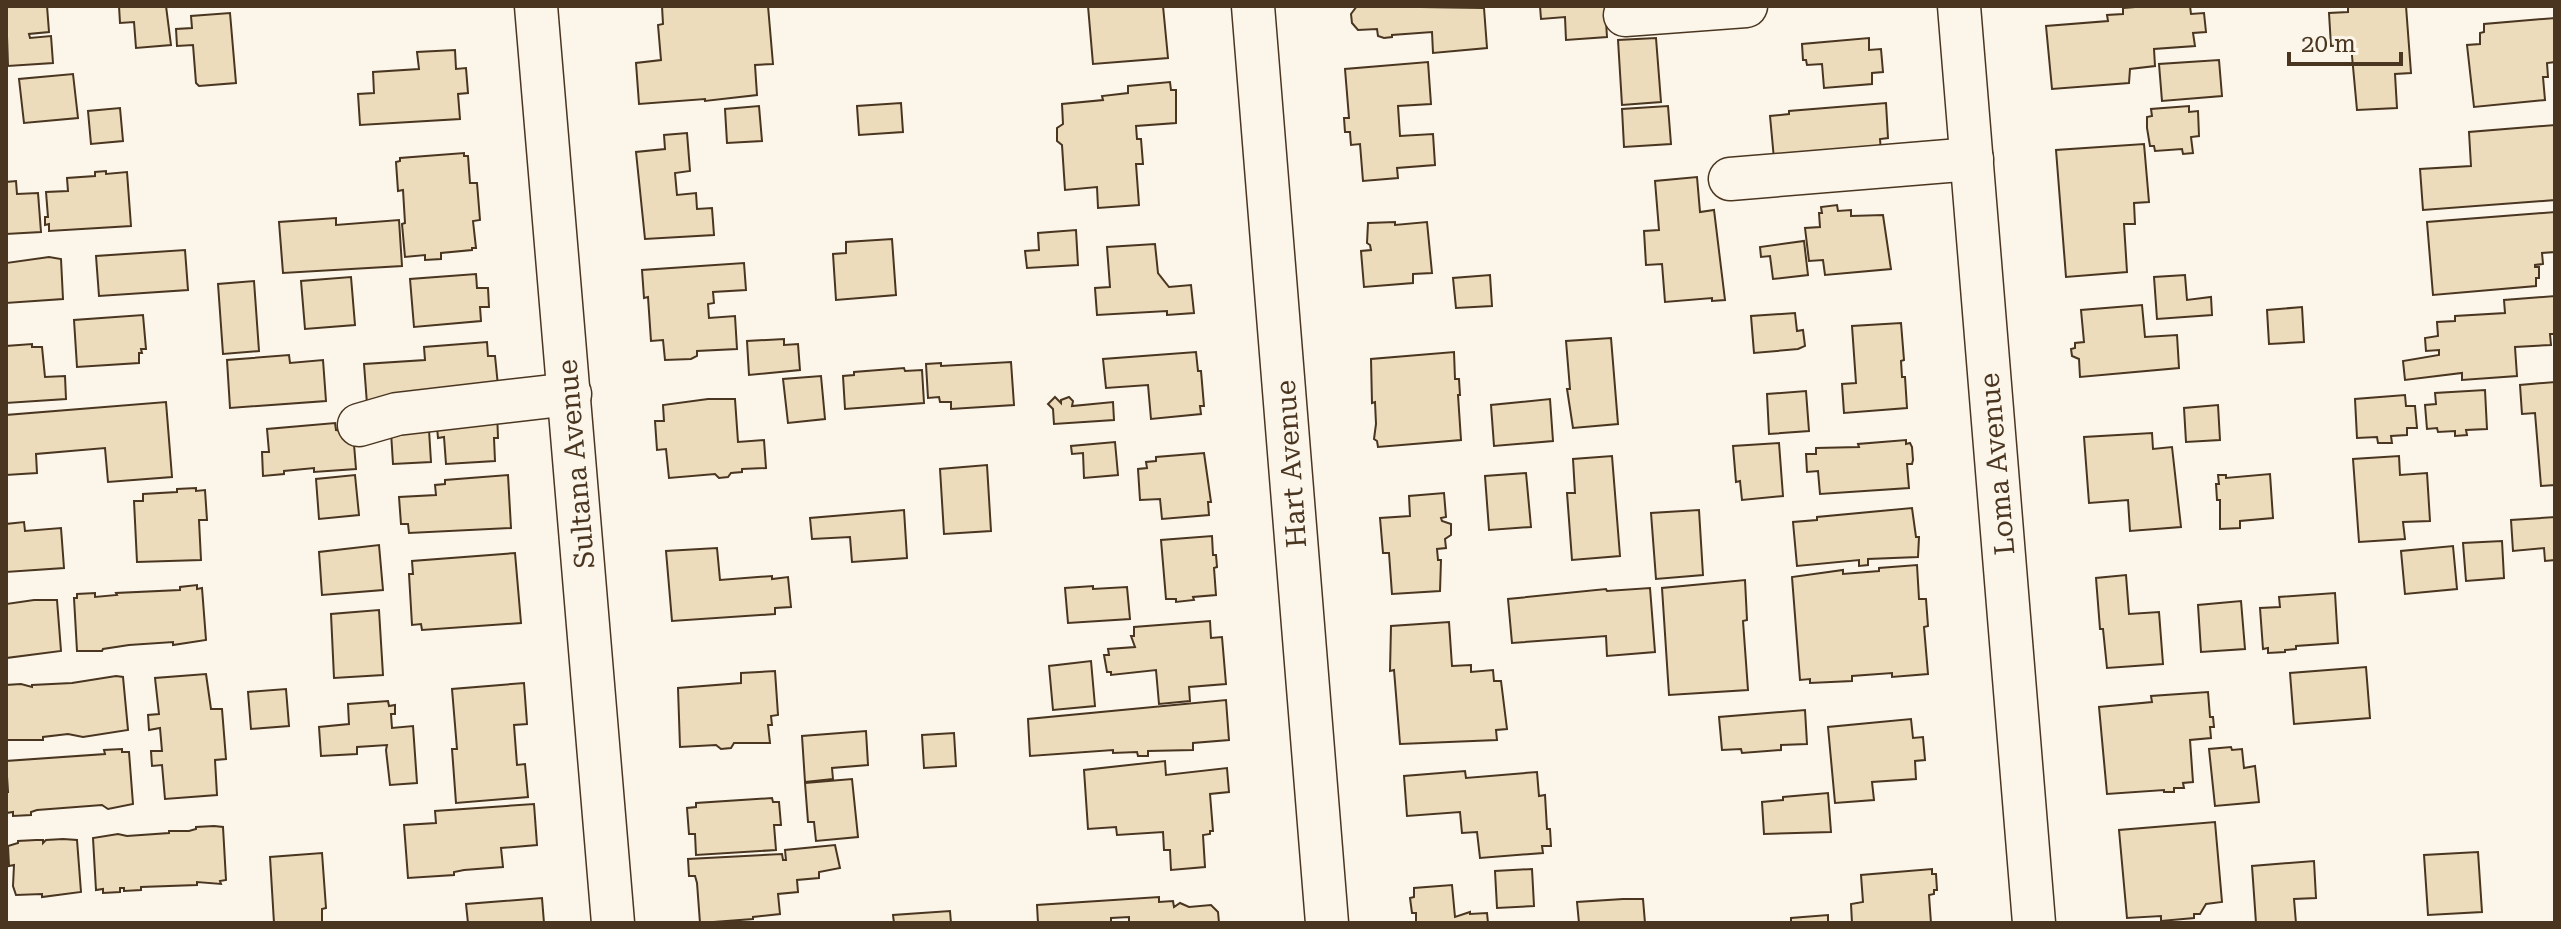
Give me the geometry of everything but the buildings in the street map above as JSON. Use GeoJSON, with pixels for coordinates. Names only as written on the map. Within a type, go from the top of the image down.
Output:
{"type":"FeatureCollection","features":[{"type":"Feature","properties":{"kind":"street","name":"Sultana Avenue"},"geometry":{"type":"LineString","coordinates":[[536,6],[613,923]]}},
{"type":"Feature","properties":{"kind":"street","name":"Hart Avenue"},"geometry":{"type":"LineString","coordinates":[[1253,6],[1327,923]]}},
{"type":"Feature","properties":{"kind":"street"},"geometry":{"type":"LineString","coordinates":[[1625,15],[1746,6]]}},
{"type":"Feature","properties":{"kind":"street","name":"Loma Avenue"},"geometry":{"type":"LineString","coordinates":[[1959,6],[2034,923]]}},
{"type":"Feature","properties":{"kind":"street"},"geometry":{"type":"LineString","coordinates":[[1730,179],[1972,159]]}},
{"type":"Feature","properties":{"kind":"street"},"geometry":{"type":"LineString","coordinates":[[359,425],[397,414],[570,394]]}}]}
